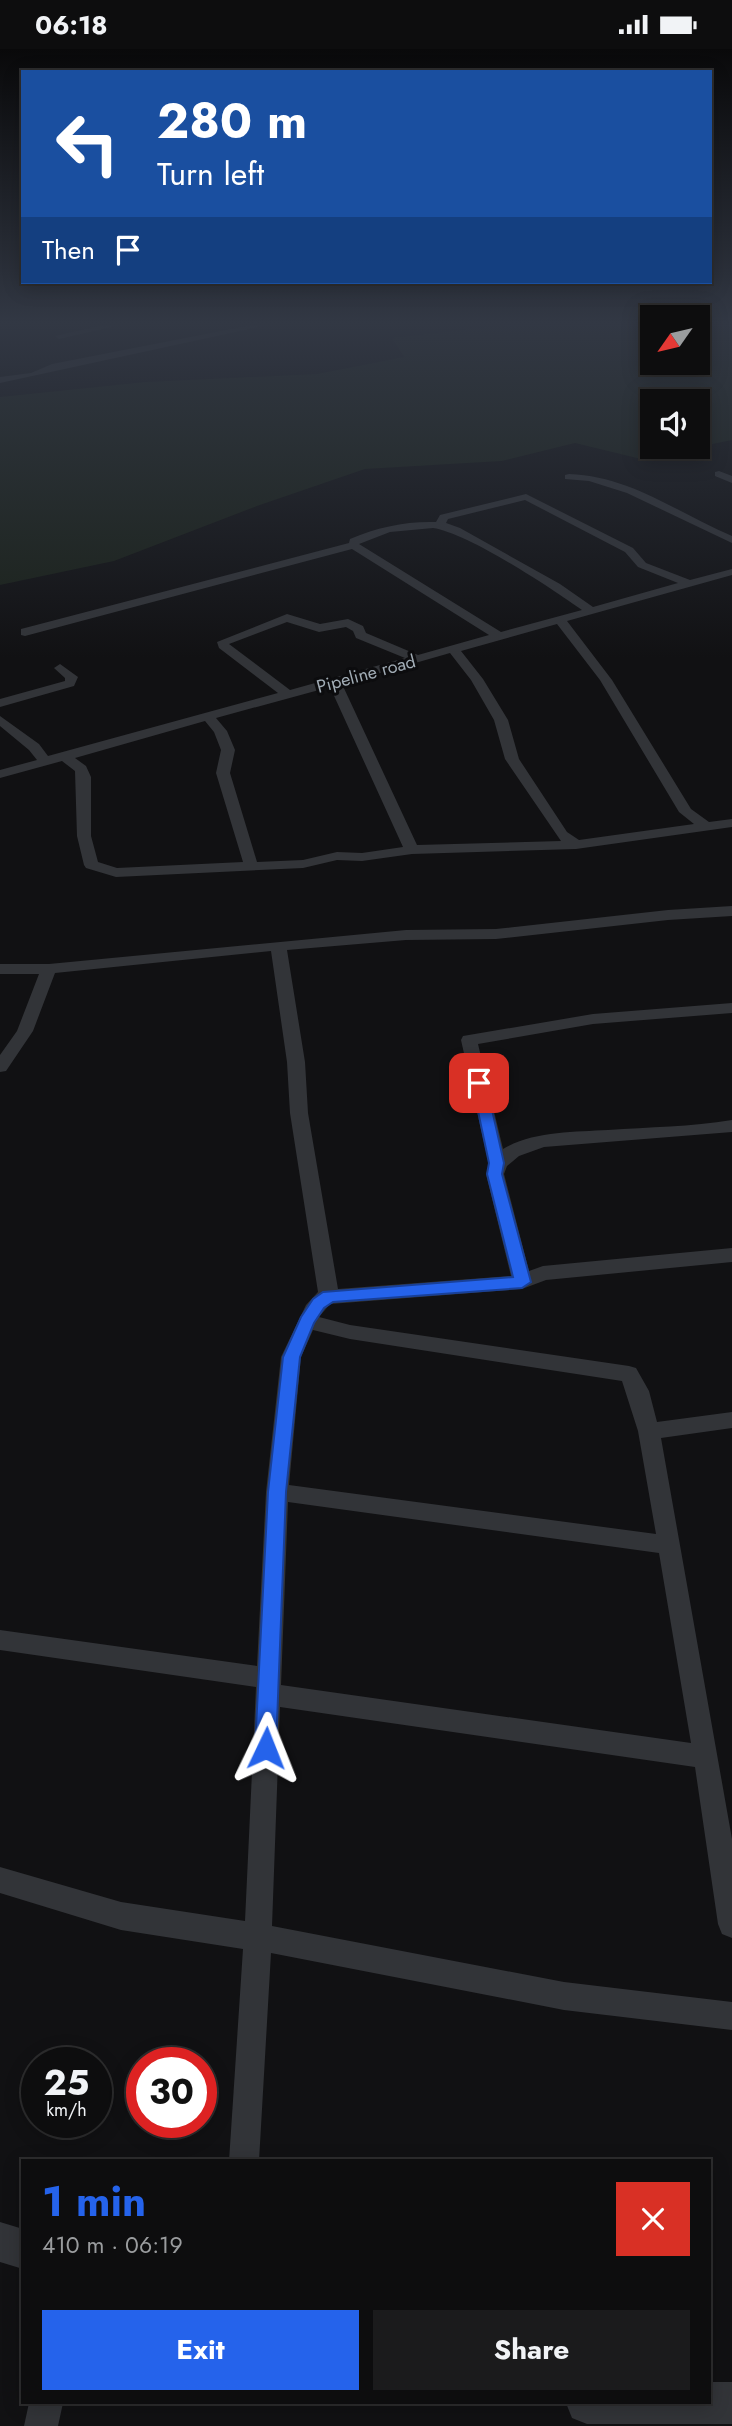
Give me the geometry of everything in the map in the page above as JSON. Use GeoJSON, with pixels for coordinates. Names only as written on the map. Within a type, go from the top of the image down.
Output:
{"type":"FeatureCollection","features":[{"type":"Feature","properties":{"kind":"street"},"geometry":{"type":"LineString","coordinates":[[719,474],[732,480]]}},
{"type":"Feature","properties":{"kind":"street"},"geometry":{"type":"LineString","coordinates":[[569,477],[584,476],[617,485],[732,540]]}},
{"type":"Feature","properties":{"kind":"street"},"geometry":{"type":"LineString","coordinates":[[440,524],[444,517],[526,497],[629,550],[642,565],[690,584]]}},
{"type":"Feature","properties":{"kind":"street"},"geometry":{"type":"LineString","coordinates":[[354,545],[354,541],[366,535],[440,524],[456,530],[556,586],[592,611]]}},
{"type":"Feature","properties":{"kind":"street"},"geometry":{"type":"LineString","coordinates":[[25,632],[354,545],[499,636]]}},
{"type":"Feature","properties":{"kind":"street","name":"Pipeline road"},"geometry":{"type":"LineString","coordinates":[[0,774],[732,572]]}},
{"type":"Feature","properties":{"kind":"street"},"geometry":{"type":"LineString","coordinates":[[289,695],[267,681],[247,661],[227,649],[223,642],[287,618],[319,628],[348,623],[359,629],[360,635],[379,645],[393,647],[420,660]]}},
{"type":"Feature","properties":{"kind":"street"},"geometry":{"type":"LineString","coordinates":[[559,620],[569,628],[606,680],[686,812],[704,825]]}},
{"type":"Feature","properties":{"kind":"street"},"geometry":{"type":"LineString","coordinates":[[454,650],[477,679],[501,720],[512,759],[562,835],[576,845]]}},
{"type":"Feature","properties":{"kind":"street"},"geometry":{"type":"LineString","coordinates":[[0,703],[70,683],[72,677],[60,668]]}},
{"type":"Feature","properties":{"kind":"street"},"geometry":{"type":"LineString","coordinates":[[335,683],[369,754],[386,801],[412,850]]}},
{"type":"Feature","properties":{"kind":"street"},"geometry":{"type":"LineString","coordinates":[[208,717],[220,731],[228,750],[223,773],[251,866]]}},
{"type":"Feature","properties":{"kind":"street"},"geometry":{"type":"LineString","coordinates":[[0,720],[26,740],[45,761]]}},
{"type":"Feature","properties":{"kind":"street"},"geometry":{"type":"LineString","coordinates":[[64,755],[81,769],[84,777],[84,836],[91,865],[109,872],[139,873],[303,863],[337,856],[362,857],[412,850],[576,845],[732,823]]}},
{"type":"Feature","properties":{"kind":"street"},"geometry":{"type":"LineString","coordinates":[[0,969],[49,969],[406,935],[496,934],[668,915],[732,911]]}},
{"type":"Feature","properties":{"kind":"street"},"geometry":{"type":"LineString","coordinates":[[278,946],[296,1062],[299,1113],[329,1297]]}},
{"type":"Feature","properties":{"kind":"street"},"geometry":{"type":"LineString","coordinates":[[0,1067],[25,1031],[49,969]]}},
{"type":"Feature","properties":{"kind":"street"},"geometry":{"type":"LineString","coordinates":[[522,1282],[495,1174],[497,1163],[468,1040],[593,1019],[732,1008]]}},
{"type":"Feature","properties":{"kind":"street"},"geometry":{"type":"LineString","coordinates":[[497,1163],[521,1148],[552,1140],[732,1126]]}},
{"type":"Feature","properties":{"kind":"street"},"geometry":{"type":"LineString","coordinates":[[244,2159],[258,1937],[277,1492],[291,1357],[307,1321],[318,1304],[329,1297],[522,1282],[543,1273],[732,1255]]}},
{"type":"Feature","properties":{"kind":"street"},"geometry":{"type":"LineString","coordinates":[[307,1321],[350,1332],[629,1374],[638,1391],[649,1431],[732,1924]]}},
{"type":"Feature","properties":{"kind":"street"},"geometry":{"type":"LineString","coordinates":[[649,1431],[732,1420]]}},
{"type":"Feature","properties":{"kind":"street"},"geometry":{"type":"LineString","coordinates":[[277,1492],[669,1545]]}},
{"type":"Feature","properties":{"kind":"street"},"geometry":{"type":"LineString","coordinates":[[0,1640],[706,1757]]}},
{"type":"Feature","properties":{"kind":"street"},"geometry":{"type":"LineString","coordinates":[[0,1880],[121,1916],[258,1937],[564,1996],[732,2016]]}},
{"type":"Feature","properties":{"kind":"street"},"geometry":{"type":"LineString","coordinates":[[0,2242],[21,2248]]}},
{"type":"Feature","properties":{"kind":"street"},"geometry":{"type":"LineString","coordinates":[[711,2404],[732,2403]]}},
{"type":"Feature","properties":{"kind":"street"},"geometry":{"type":"LineString","coordinates":[[41,2426],[46,2404]]}},
{"type":"Feature","properties":{"kind":"street"},"geometry":{"type":"LineString","coordinates":[[598,2404],[695,2404]]}},
{"type":"Feature","properties":{"kind":"shaded area"},"geometry":{"type":"Polygon","coordinates":[[[0,436],[640,436],[640,459],[575,443],[502,461],[365,469],[257,506],[114,561],[0,585],[0,436]]]}},
{"type":"Feature","properties":{"kind":"shaded area"},"geometry":{"type":"Polygon","coordinates":[[[710,436],[732,436],[732,440],[710,445],[710,436]]]}},
{"type":"Feature","properties":{"kind":"route"},"geometry":{"type":"LineString","coordinates":[[266,1748],[277,1492],[291,1357],[313,1310],[324,1298],[329,1297],[522,1282],[495,1174],[497,1163],[479,1083]]}}]}
